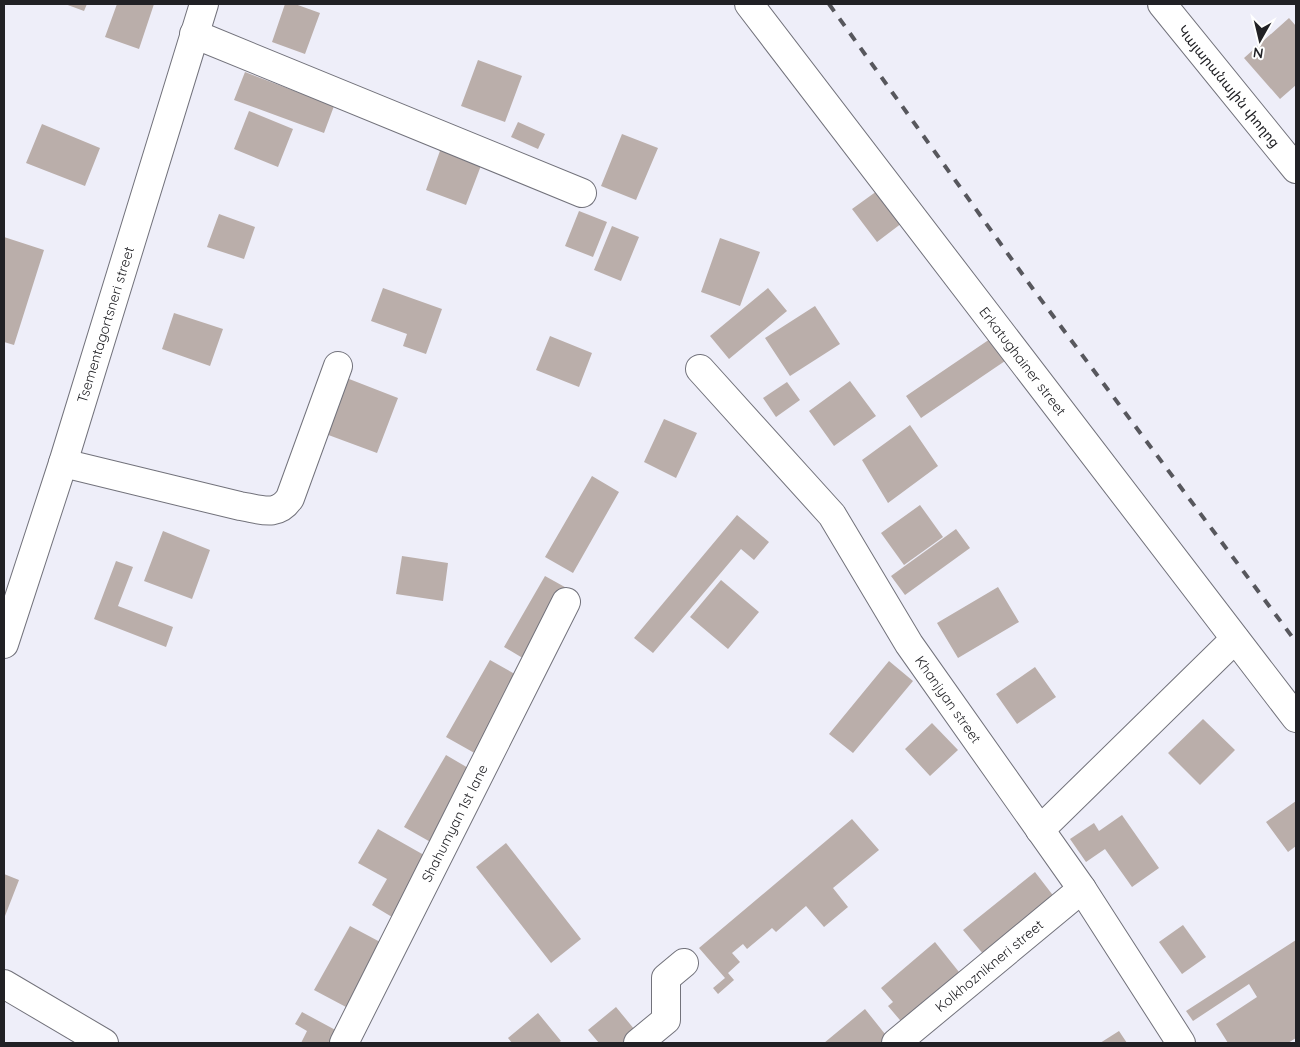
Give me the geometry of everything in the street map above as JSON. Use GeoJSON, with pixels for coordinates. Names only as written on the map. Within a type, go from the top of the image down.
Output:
{"type":"FeatureCollection","features":[{"type":"Feature","properties":{"kind":"street","name":"Tsementagortsneri street"},"geometry":{"type":"LineString","coordinates":[[4,644],[204,4]]}},
{"type":"Feature","properties":{"kind":"street","name":"Erkatughainer street"},"geometry":{"type":"LineString","coordinates":[[749,4],[1296,718]]}},
{"type":"Feature","properties":{"kind":"street","name":"Կայարանային փողոց"},"geometry":{"type":"LineString","coordinates":[[1162,4],[1296,169]]}},
{"type":"Feature","properties":{"kind":"street"},"geometry":{"type":"LineString","coordinates":[[194,34],[582,193]]}},
{"type":"Feature","properties":{"kind":"street"},"geometry":{"type":"LineString","coordinates":[[62,463],[240,506],[270,511],[278,510],[285,506],[293,492],[338,366]]}},
{"type":"Feature","properties":{"kind":"street","name":"Khanjyan street"},"geometry":{"type":"LineString","coordinates":[[700,369],[832,515],[908,644],[1082,889],[1181,1043]]}},
{"type":"Feature","properties":{"kind":"street","name":"Shahumyan 1st lane"},"geometry":{"type":"LineString","coordinates":[[344,1043],[566,602]]}},
{"type":"Feature","properties":{"kind":"street"},"geometry":{"type":"LineString","coordinates":[[1040,830],[1235,639]]}},
{"type":"Feature","properties":{"kind":"street","name":"Kolkhoznikneri street"},"geometry":{"type":"LineString","coordinates":[[896,1043],[1082,889]]}},
{"type":"Feature","properties":{"kind":"street"},"geometry":{"type":"LineString","coordinates":[[638,1043],[666,1020],[666,978],[684,962]]}},
{"type":"Feature","properties":{"kind":"street"},"geometry":{"type":"LineString","coordinates":[[4,984],[104,1043]]}},
{"type":"Feature","properties":{"kind":"building"},"geometry":{"type":"Polygon","coordinates":[[[65,4],[87,4],[84,11],[65,4]]]}},
{"type":"Feature","properties":{"kind":"building"},"geometry":{"type":"Polygon","coordinates":[[[117,4],[154,4],[139,49],[105,37],[117,4]]]}},
{"type":"Feature","properties":{"kind":"building"},"geometry":{"type":"Polygon","coordinates":[[[285,4],[295,4],[320,13],[305,54],[272,42],[285,4]]]}},
{"type":"Feature","properties":{"kind":"building"},"geometry":{"type":"Polygon","coordinates":[[[1289,18],[1296,26],[1296,85],[1280,99],[1244,58],[1289,18]]]}},
{"type":"Feature","properties":{"kind":"building"},"geometry":{"type":"Polygon","coordinates":[[[478,60],[522,76],[505,122],[461,106],[478,60]]]}},
{"type":"Feature","properties":{"kind":"building"},"geometry":{"type":"Polygon","coordinates":[[[245,72],[334,106],[324,133],[234,100],[245,72]]]}},
{"type":"Feature","properties":{"kind":"building"},"geometry":{"type":"Polygon","coordinates":[[[249,111],[293,129],[278,167],[234,149],[249,111]]]}},
{"type":"Feature","properties":{"kind":"building"},"geometry":{"type":"Polygon","coordinates":[[[518,122],[545,134],[538,149],[511,137],[518,122]]]}},
{"type":"Feature","properties":{"kind":"building"},"geometry":{"type":"Polygon","coordinates":[[[42,124],[100,148],[85,186],[26,163],[42,124]]]}},
{"type":"Feature","properties":{"kind":"building"},"geometry":{"type":"Polygon","coordinates":[[[622,134],[658,148],[636,200],[601,186],[622,134]]]}},
{"type":"Feature","properties":{"kind":"building"},"geometry":{"type":"Polygon","coordinates":[[[441,148],[482,163],[466,205],[426,190],[441,148]]]}},
{"type":"Feature","properties":{"kind":"building"},"geometry":{"type":"Polygon","coordinates":[[[877,191],[902,223],[877,242],[852,209],[877,191]]]}},
{"type":"Feature","properties":{"kind":"building"},"geometry":{"type":"Polygon","coordinates":[[[579,211],[607,222],[593,257],[565,246],[579,211]]]}},
{"type":"Feature","properties":{"kind":"building"},"geometry":{"type":"Polygon","coordinates":[[[219,214],[255,227],[244,259],[207,247],[219,214]]]}},
{"type":"Feature","properties":{"kind":"building"},"geometry":{"type":"Polygon","coordinates":[[[612,226],[639,237],[621,281],[594,270],[612,226]]]}},
{"type":"Feature","properties":{"kind":"building"},"geometry":{"type":"Polygon","coordinates":[[[4,237],[44,250],[14,345],[4,342],[4,237]]]}},
{"type":"Feature","properties":{"kind":"building"},"geometry":{"type":"Polygon","coordinates":[[[720,238],[760,252],[740,306],[701,292],[720,238]]]}},
{"type":"Feature","properties":{"kind":"building"},"geometry":{"type":"Polygon","coordinates":[[[383,288],[442,309],[426,354],[403,346],[407,334],[371,321],[383,288]]]}},
{"type":"Feature","properties":{"kind":"building"},"geometry":{"type":"Polygon","coordinates":[[[768,288],[787,311],[729,359],[710,336],[768,288]]]}},
{"type":"Feature","properties":{"kind":"building"},"geometry":{"type":"Polygon","coordinates":[[[815,306],[840,344],[790,376],[765,338],[815,306]]]}},
{"type":"Feature","properties":{"kind":"building"},"geometry":{"type":"Polygon","coordinates":[[[174,313],[223,329],[210,366],[162,349],[174,313]]]}},
{"type":"Feature","properties":{"kind":"building"},"geometry":{"type":"Polygon","coordinates":[[[550,336],[592,353],[579,387],[536,370],[550,336]]]}},
{"type":"Feature","properties":{"kind":"building"},"geometry":{"type":"Polygon","coordinates":[[[990,339],[1005,361],[921,418],[906,396],[990,339]]]}},
{"type":"Feature","properties":{"kind":"building"},"geometry":{"type":"Polygon","coordinates":[[[344,377],[398,398],[377,453],[323,433],[344,377]]]}},
{"type":"Feature","properties":{"kind":"building"},"geometry":{"type":"Polygon","coordinates":[[[850,381],[876,416],[834,446],[809,411],[850,381]]]}},
{"type":"Feature","properties":{"kind":"building"},"geometry":{"type":"Polygon","coordinates":[[[787,382],[800,400],[776,417],[763,398],[787,382]]]}},
{"type":"Feature","properties":{"kind":"building"},"geometry":{"type":"Polygon","coordinates":[[[664,419],[697,433],[676,478],[644,462],[664,419]]]}},
{"type":"Feature","properties":{"kind":"building"},"geometry":{"type":"Polygon","coordinates":[[[910,425],[938,466],[888,503],[862,460],[910,425]]]}},
{"type":"Feature","properties":{"kind":"building"},"geometry":{"type":"Polygon","coordinates":[[[592,476],[619,492],[573,573],[545,557],[592,476]]]}},
{"type":"Feature","properties":{"kind":"building"},"geometry":{"type":"Polygon","coordinates":[[[920,505],[943,537],[904,565],[881,533],[920,505]]]}},
{"type":"Feature","properties":{"kind":"building"},"geometry":{"type":"Polygon","coordinates":[[[737,515],[769,542],[754,560],[741,549],[653,653],[634,638],[737,515]]]}},
{"type":"Feature","properties":{"kind":"building"},"geometry":{"type":"Polygon","coordinates":[[[956,529],[970,548],[905,595],[891,576],[956,529]]]}},
{"type":"Feature","properties":{"kind":"building"},"geometry":{"type":"Polygon","coordinates":[[[163,531],[210,550],[192,599],[144,581],[163,531]]]}},
{"type":"Feature","properties":{"kind":"building"},"geometry":{"type":"Polygon","coordinates":[[[402,556],[448,563],[443,601],[396,594],[402,556]]]}},
{"type":"Feature","properties":{"kind":"building"},"geometry":{"type":"Polygon","coordinates":[[[116,561],[133,567],[118,606],[173,627],[166,647],[94,619],[116,561]]]}},
{"type":"Feature","properties":{"kind":"building"},"geometry":{"type":"Polygon","coordinates":[[[545,576],[572,591],[531,663],[504,647],[545,576]]]}},
{"type":"Feature","properties":{"kind":"building"},"geometry":{"type":"Polygon","coordinates":[[[721,580],[759,612],[728,649],[690,617],[721,580]]]}},
{"type":"Feature","properties":{"kind":"building"},"geometry":{"type":"Polygon","coordinates":[[[998,587],[1019,622],[958,658],[937,623],[998,587]]]}},
{"type":"Feature","properties":{"kind":"building"},"geometry":{"type":"Polygon","coordinates":[[[490,660],[522,678],[478,755],[446,737],[490,660]]]}},
{"type":"Feature","properties":{"kind":"building"},"geometry":{"type":"Polygon","coordinates":[[[889,661],[913,681],[853,753],[829,734],[889,661]]]}},
{"type":"Feature","properties":{"kind":"building"},"geometry":{"type":"Polygon","coordinates":[[[1035,667],[1056,697],[1017,724],[996,694],[1035,667]]]}},
{"type":"Feature","properties":{"kind":"building"},"geometry":{"type":"Polygon","coordinates":[[[1203,719],[1235,750],[1200,785],[1168,753],[1203,719]]]}},
{"type":"Feature","properties":{"kind":"building"},"geometry":{"type":"Polygon","coordinates":[[[932,723],[958,750],[930,776],[905,749],[932,723]]]}},
{"type":"Feature","properties":{"kind":"building"},"geometry":{"type":"Polygon","coordinates":[[[446,755],[475,772],[434,844],[404,827],[446,755]]]}},
{"type":"Feature","properties":{"kind":"building"},"geometry":{"type":"Polygon","coordinates":[[[1296,801],[1296,846],[1288,852],[1266,822],[1296,801]]]}},
{"type":"Feature","properties":{"kind":"building"},"geometry":{"type":"Polygon","coordinates":[[[1122,815],[1159,868],[1132,887],[1105,849],[1086,862],[1070,839],[1094,823],[1099,831],[1122,815]]]}},
{"type":"Feature","properties":{"kind":"building"},"geometry":{"type":"Polygon","coordinates":[[[852,819],[879,850],[833,888],[848,907],[824,927],[806,906],[776,932],[772,928],[747,949],[743,944],[732,953],[740,962],[728,973],[734,980],[718,994],[713,988],[725,978],[699,948],[852,819]]]}},
{"type":"Feature","properties":{"kind":"building"},"geometry":{"type":"Polygon","coordinates":[[[378,829],[431,859],[397,920],[372,905],[387,879],[358,863],[378,829]]]}},
{"type":"Feature","properties":{"kind":"building"},"geometry":{"type":"Polygon","coordinates":[[[506,843],[581,939],[551,963],[476,867],[506,843]]]}},
{"type":"Feature","properties":{"kind":"building"},"geometry":{"type":"Polygon","coordinates":[[[1035,872],[1055,898],[984,955],[963,930],[1035,872]]]}},
{"type":"Feature","properties":{"kind":"building"},"geometry":{"type":"Polygon","coordinates":[[[4,874],[19,880],[5,916],[4,916],[4,874]]]}},
{"type":"Feature","properties":{"kind":"building"},"geometry":{"type":"Polygon","coordinates":[[[1183,925],[1206,957],[1182,974],[1159,942],[1183,925]]]}},
{"type":"Feature","properties":{"kind":"building"},"geometry":{"type":"Polygon","coordinates":[[[350,926],[382,943],[346,1007],[314,990],[350,926]]]}},
{"type":"Feature","properties":{"kind":"building"},"geometry":{"type":"Polygon","coordinates":[[[1296,940],[1296,1038],[1288,1043],[1228,1043],[1216,1024],[1257,997],[1249,984],[1193,1021],[1186,1011],[1296,940]]]}},
{"type":"Feature","properties":{"kind":"building"},"geometry":{"type":"Polygon","coordinates":[[[935,942],[963,977],[905,1026],[888,1006],[893,1002],[881,988],[935,942]]]}},
{"type":"Feature","properties":{"kind":"building"},"geometry":{"type":"Polygon","coordinates":[[[616,1007],[639,1035],[629,1043],[599,1043],[588,1030],[616,1007]]]}},
{"type":"Feature","properties":{"kind":"building"},"geometry":{"type":"Polygon","coordinates":[[[865,1009],[889,1039],[884,1043],[824,1043],[865,1009]]]}},
{"type":"Feature","properties":{"kind":"building"},"geometry":{"type":"Polygon","coordinates":[[[302,1012],[341,1033],[335,1043],[301,1043],[307,1031],[295,1024],[302,1012]]]}},
{"type":"Feature","properties":{"kind":"building"},"geometry":{"type":"Polygon","coordinates":[[[538,1013],[561,1041],[558,1043],[512,1043],[508,1038],[538,1013]]]}},
{"type":"Feature","properties":{"kind":"building"},"geometry":{"type":"Polygon","coordinates":[[[1119,1031],[1127,1043],[1100,1043],[1119,1031]]]}},
{"type":"Feature","properties":{"kind":"railway"},"geometry":{"type":"LineString","coordinates":[[829,4],[1033,289],[1296,642]]}}]}
